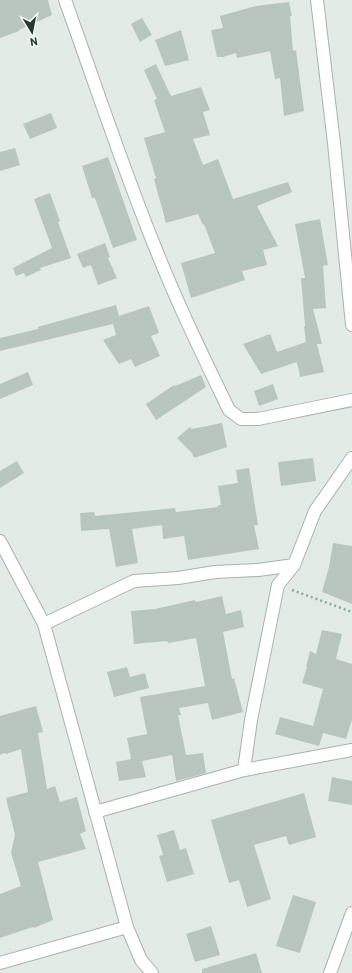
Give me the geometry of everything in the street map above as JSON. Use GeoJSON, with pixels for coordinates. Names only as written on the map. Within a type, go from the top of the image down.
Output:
{"type":"FeatureCollection","features":[{"type":"Feature","properties":{"kind":"street"},"geometry":{"type":"LineString","coordinates":[[65,0],[155,248],[179,305],[229,410],[241,419],[258,419],[352,400]]}},
{"type":"Feature","properties":{"kind":"street"},"geometry":{"type":"LineString","coordinates":[[317,0],[334,143],[352,325]]}},
{"type":"Feature","properties":{"kind":"street"},"geometry":{"type":"LineString","coordinates":[[244,770],[251,720],[278,586],[294,565],[315,512],[352,458]]}},
{"type":"Feature","properties":{"kind":"street"},"geometry":{"type":"LineString","coordinates":[[0,541],[44,624],[127,927],[141,960],[152,973]]}},
{"type":"Feature","properties":{"kind":"street"},"geometry":{"type":"LineString","coordinates":[[44,624],[134,581],[178,578],[215,572],[258,570],[294,565]]}},
{"type":"Feature","properties":{"kind":"street"},"geometry":{"type":"LineString","coordinates":[[95,812],[244,770],[352,750]]}},
{"type":"Feature","properties":{"kind":"street"},"geometry":{"type":"LineString","coordinates":[[330,973],[352,913]]}},
{"type":"Feature","properties":{"kind":"street"},"geometry":{"type":"LineString","coordinates":[[0,963],[127,927]]}},
{"type":"Feature","properties":{"kind":"path"},"geometry":{"type":"LineString","coordinates":[[278,586],[352,612]]}},
{"type":"Feature","properties":{"kind":"building"},"geometry":{"type":"Polygon","coordinates":[[[0,0],[48,0],[52,15],[19,31],[0,38],[0,0]]]}},
{"type":"Feature","properties":{"kind":"building"},"geometry":{"type":"Polygon","coordinates":[[[289,2],[292,16],[290,16],[293,51],[296,50],[304,111],[284,116],[280,78],[275,79],[270,51],[237,58],[236,53],[223,57],[217,57],[211,30],[223,28],[220,16],[256,6],[289,2]]]}},
{"type":"Feature","properties":{"kind":"building"},"geometry":{"type":"Polygon","coordinates":[[[142,18],[152,35],[140,42],[131,24],[142,18]]]}},
{"type":"Feature","properties":{"kind":"building"},"geometry":{"type":"Polygon","coordinates":[[[181,30],[189,60],[165,66],[155,40],[181,30]]]}},
{"type":"Feature","properties":{"kind":"building"},"geometry":{"type":"Polygon","coordinates":[[[156,64],[171,96],[201,87],[210,110],[203,112],[210,135],[193,139],[203,165],[218,159],[233,199],[288,182],[292,192],[257,206],[278,246],[263,250],[267,265],[242,271],[245,280],[191,298],[181,263],[215,253],[204,224],[203,225],[198,214],[166,223],[154,179],[156,178],[144,138],[165,132],[154,100],[157,99],[144,70],[156,64]]]}},
{"type":"Feature","properties":{"kind":"building"},"geometry":{"type":"Polygon","coordinates":[[[51,113],[57,128],[30,139],[23,124],[51,113]]]}},
{"type":"Feature","properties":{"kind":"building"},"geometry":{"type":"Polygon","coordinates":[[[15,148],[20,165],[0,171],[0,152],[15,148]]]}},
{"type":"Feature","properties":{"kind":"building"},"geometry":{"type":"Polygon","coordinates":[[[108,157],[137,240],[113,248],[95,198],[92,198],[82,166],[108,157]]]}},
{"type":"Feature","properties":{"kind":"building"},"geometry":{"type":"Polygon","coordinates":[[[50,193],[60,221],[58,222],[71,258],[40,268],[41,270],[26,277],[24,273],[16,276],[13,268],[52,248],[34,199],[50,193]]]}},
{"type":"Feature","properties":{"kind":"building"},"geometry":{"type":"Polygon","coordinates":[[[320,219],[328,265],[323,266],[326,308],[313,309],[322,344],[317,344],[324,372],[300,377],[297,362],[261,374],[243,344],[270,334],[277,352],[306,342],[301,278],[305,278],[295,224],[320,219]]]}},
{"type":"Feature","properties":{"kind":"building"},"geometry":{"type":"Polygon","coordinates":[[[105,243],[110,257],[108,258],[117,278],[98,285],[91,265],[83,268],[77,254],[105,243]]]}},
{"type":"Feature","properties":{"kind":"building"},"geometry":{"type":"Polygon","coordinates":[[[116,305],[119,316],[149,306],[159,333],[151,336],[160,356],[135,367],[131,359],[119,364],[103,340],[116,335],[113,324],[0,351],[0,338],[38,329],[38,327],[116,305]]]}},
{"type":"Feature","properties":{"kind":"building"},"geometry":{"type":"Polygon","coordinates":[[[28,372],[33,385],[0,399],[0,384],[28,372]]]}},
{"type":"Feature","properties":{"kind":"building"},"geometry":{"type":"Polygon","coordinates":[[[201,375],[206,387],[156,420],[146,404],[174,385],[175,386],[201,375]]]}},
{"type":"Feature","properties":{"kind":"building"},"geometry":{"type":"Polygon","coordinates":[[[273,384],[278,399],[259,406],[254,391],[273,384]]]}},
{"type":"Feature","properties":{"kind":"building"},"geometry":{"type":"Polygon","coordinates":[[[222,423],[227,447],[194,458],[192,453],[177,438],[190,427],[192,429],[222,423]]]}},
{"type":"Feature","properties":{"kind":"building"},"geometry":{"type":"Polygon","coordinates":[[[313,458],[316,481],[281,486],[278,462],[313,458]]]}},
{"type":"Feature","properties":{"kind":"building"},"geometry":{"type":"Polygon","coordinates":[[[17,461],[24,473],[0,488],[0,471],[17,461]]]}},
{"type":"Feature","properties":{"kind":"building"},"geometry":{"type":"Polygon","coordinates":[[[249,468],[258,525],[254,525],[259,549],[188,560],[184,536],[163,539],[162,525],[132,529],[138,563],[116,567],[109,529],[81,531],[80,513],[94,512],[95,516],[175,508],[176,512],[218,507],[218,505],[221,505],[218,486],[238,483],[236,470],[249,468]]]}},
{"type":"Feature","properties":{"kind":"building"},"geometry":{"type":"Polygon","coordinates":[[[333,543],[352,546],[352,604],[322,592],[329,567],[333,543]]]}},
{"type":"Feature","properties":{"kind":"building"},"geometry":{"type":"Polygon","coordinates":[[[222,596],[226,614],[241,610],[244,627],[223,632],[232,679],[234,678],[243,712],[212,720],[208,703],[179,708],[181,715],[178,715],[186,755],[203,753],[206,773],[176,781],[172,755],[142,761],[146,777],[119,781],[116,762],[131,759],[127,738],[147,734],[140,697],[205,686],[196,638],[168,643],[167,641],[134,644],[131,611],[155,609],[195,600],[196,602],[222,596]]]}},
{"type":"Feature","properties":{"kind":"building"},"geometry":{"type":"Polygon","coordinates":[[[322,630],[342,634],[336,659],[352,664],[352,720],[346,739],[323,733],[319,746],[275,734],[280,717],[313,726],[323,689],[302,683],[310,651],[316,654],[322,630]]]}},
{"type":"Feature","properties":{"kind":"building"},"geometry":{"type":"Polygon","coordinates":[[[127,667],[130,677],[145,673],[149,688],[114,697],[107,672],[127,667]]]}},
{"type":"Feature","properties":{"kind":"building"},"geometry":{"type":"Polygon","coordinates":[[[36,706],[43,732],[38,733],[47,789],[55,786],[60,802],[77,797],[86,831],[80,834],[86,849],[38,862],[53,920],[34,928],[33,927],[0,938],[0,894],[21,886],[11,853],[15,835],[6,798],[28,792],[21,749],[0,755],[0,716],[36,706]]]}},
{"type":"Feature","properties":{"kind":"building"},"geometry":{"type":"Polygon","coordinates":[[[332,777],[352,781],[352,805],[328,801],[332,777]]]}},
{"type":"Feature","properties":{"kind":"building"},"geometry":{"type":"Polygon","coordinates":[[[304,793],[316,837],[289,845],[286,836],[254,845],[271,899],[247,907],[239,880],[229,883],[211,820],[304,793]]]}},
{"type":"Feature","properties":{"kind":"building"},"geometry":{"type":"Polygon","coordinates":[[[174,830],[180,850],[186,848],[194,874],[167,882],[159,856],[163,855],[157,835],[174,830]]]}},
{"type":"Feature","properties":{"kind":"building"},"geometry":{"type":"Polygon","coordinates":[[[293,895],[316,902],[300,953],[276,946],[293,895]]]}},
{"type":"Feature","properties":{"kind":"building"},"geometry":{"type":"Polygon","coordinates":[[[211,926],[220,955],[195,962],[186,934],[211,926]]]}},
{"type":"Feature","properties":{"kind":"building"},"geometry":{"type":"Polygon","coordinates":[[[256,953],[262,973],[202,973],[202,969],[256,953]]]}}]}
